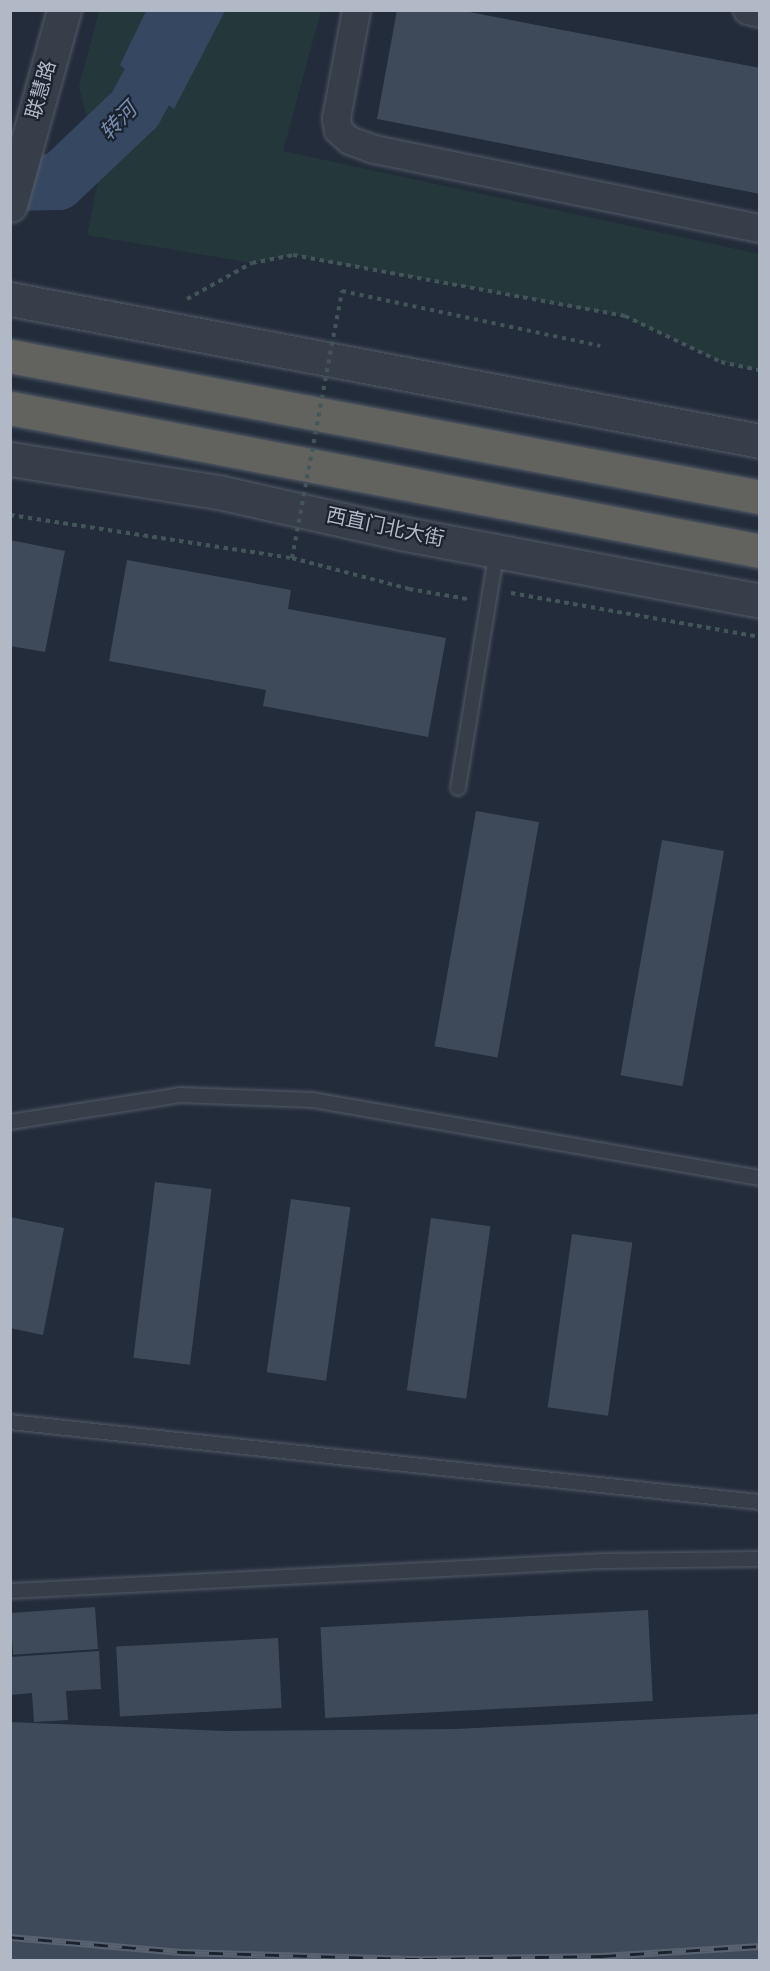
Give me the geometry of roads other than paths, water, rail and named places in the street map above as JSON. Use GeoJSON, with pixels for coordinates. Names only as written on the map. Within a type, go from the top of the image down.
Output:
{"type":"FeatureCollection","features":[{"type":"Feature","properties":{"kind":"highway"},"geometry":{"type":"LineString","coordinates":[[10,356],[759,497]]}},
{"type":"Feature","properties":{"kind":"highway"},"geometry":{"type":"LineString","coordinates":[[10,408],[759,550]]}},
{"type":"Feature","properties":{"kind":"street","name":"联慧路"},"geometry":{"type":"LineString","coordinates":[[10,205],[21,140],[64,10]]}},
{"type":"Feature","properties":{"kind":"street"},"geometry":{"type":"LineString","coordinates":[[356,10],[336,118],[338,130],[351,141],[759,228]]}},
{"type":"Feature","properties":{"kind":"street"},"geometry":{"type":"LineString","coordinates":[[747,10],[759,13]]}},
{"type":"Feature","properties":{"kind":"street"},"geometry":{"type":"LineString","coordinates":[[10,299],[759,441]]}},
{"type":"Feature","properties":{"kind":"street","name":"西直门北大街"},"geometry":{"type":"LineString","coordinates":[[10,459],[218,492],[497,551],[759,601]]}},
{"type":"Feature","properties":{"kind":"lane"},"geometry":{"type":"LineString","coordinates":[[458,788],[497,551]]}},
{"type":"Feature","properties":{"kind":"lane"},"geometry":{"type":"LineString","coordinates":[[10,1122],[180,1095],[313,1100],[759,1178]]}},
{"type":"Feature","properties":{"kind":"lane"},"geometry":{"type":"LineString","coordinates":[[10,1422],[759,1502]]}},
{"type":"Feature","properties":{"kind":"lane"},"geometry":{"type":"LineString","coordinates":[[10,1591],[602,1561],[759,1559]]}},
{"type":"Feature","properties":{"kind":"water"},"geometry":{"type":"Polygon","coordinates":[[[146,11],[225,11],[174,109],[120,65],[146,11]]]}},
{"type":"Feature","properties":{"kind":"waterway","name":"转河"},"geometry":{"type":"LineString","coordinates":[[10,183],[58,182],[135,109],[188,10]]}},
{"type":"Feature","properties":{"kind":"railway"},"geometry":{"type":"LineString","coordinates":[[10,1937],[181,1952],[423,1959],[602,1956],[760,1946]]}}]}
